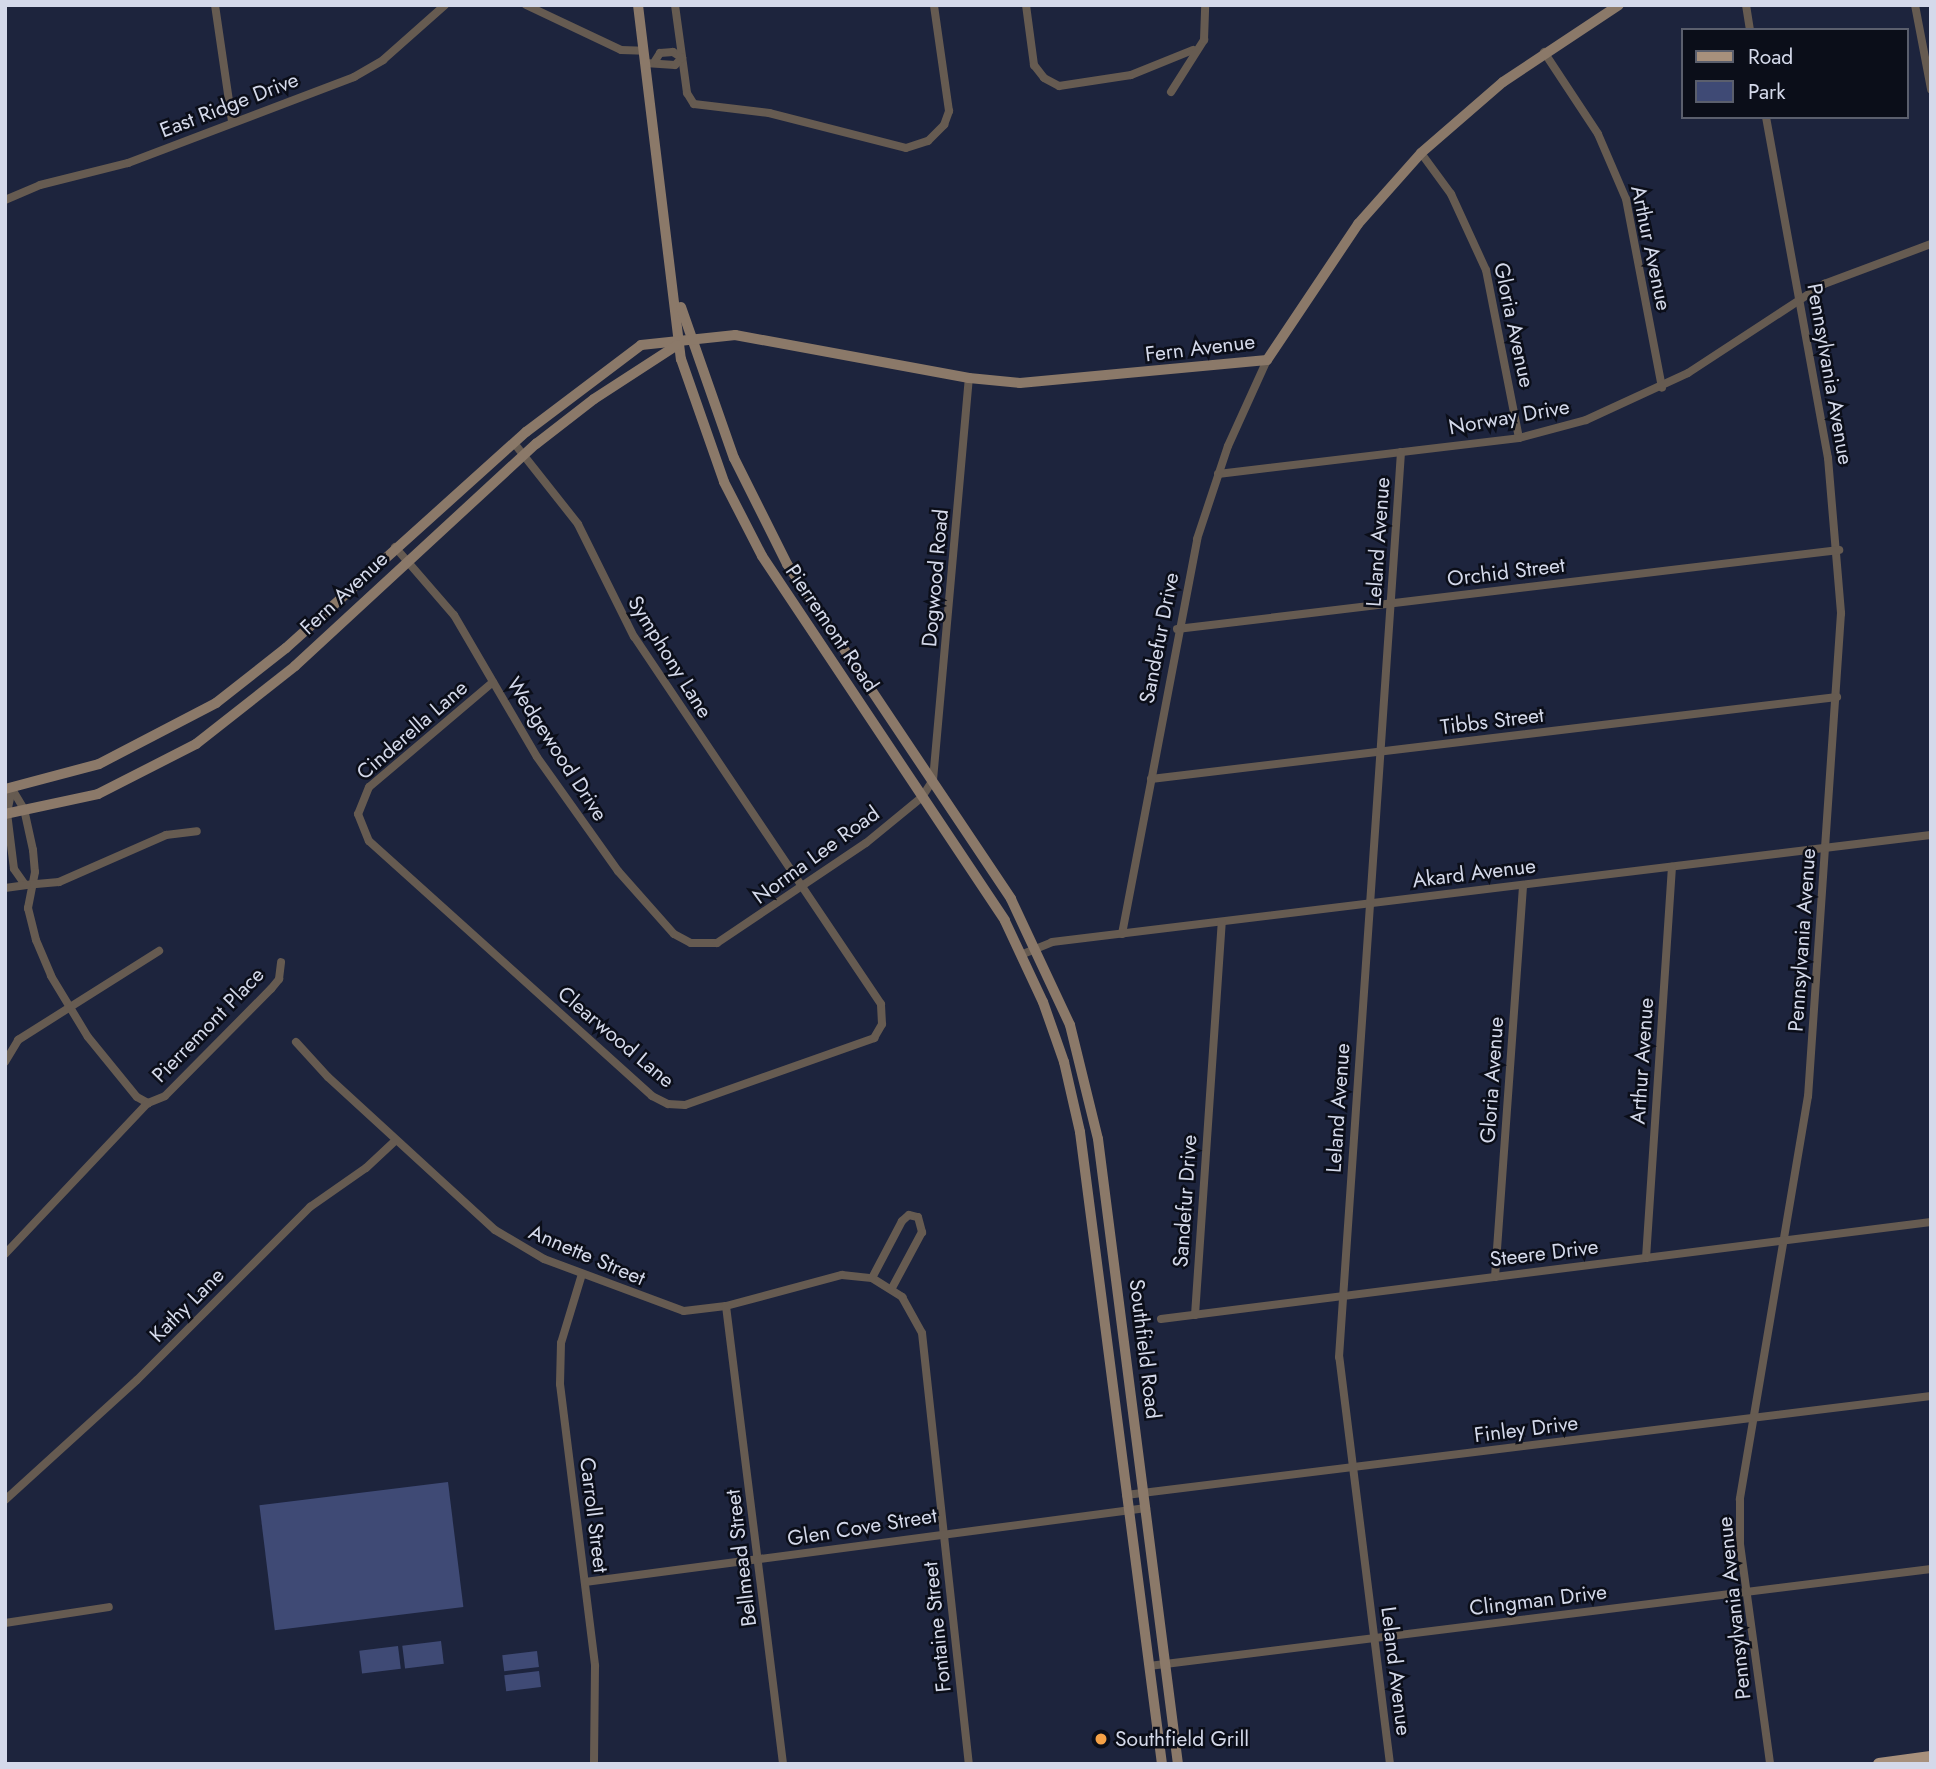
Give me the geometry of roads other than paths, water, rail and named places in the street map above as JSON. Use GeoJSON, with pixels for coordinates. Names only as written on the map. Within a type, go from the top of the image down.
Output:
{"type":"FeatureCollection","features":[{"type":"Feature","properties":{"kind":"main road","name":"Pierremont Road"},"geometry":{"type":"LineString","coordinates":[[638,5],[648,58],[655,136],[676,294],[679,343],[693,398],[724,482],[780,584],[1023,954]]}},
{"type":"Feature","properties":{"kind":"main road","name":"Fern Avenue"},"geometry":{"type":"LineString","coordinates":[[9,789],[99,764],[216,703],[286,649],[395,547],[514,443],[641,345],[735,335],[969,379],[1047,383],[1268,360],[1358,224],[1422,153],[1544,52],[1619,5]]}},
{"type":"Feature","properties":{"kind":"main road","name":"Pierremont Road"},"geometry":{"type":"LineString","coordinates":[[676,294],[734,458],[794,576],[933,780],[1011,899],[1038,948]]}},
{"type":"Feature","properties":{"kind":"main road","name":"Fern Avenue"},"geometry":{"type":"LineString","coordinates":[[6,813],[98,794],[196,744],[295,666],[525,454],[594,399],[679,343]]}},
{"type":"Feature","properties":{"kind":"main road"},"geometry":{"type":"LineString","coordinates":[[780,584],[794,576]]}},
{"type":"Feature","properties":{"kind":"main road"},"geometry":{"type":"LineString","coordinates":[[889,747],[903,736]]}},
{"type":"Feature","properties":{"kind":"main road","name":"Southfield Road"},"geometry":{"type":"LineString","coordinates":[[1038,948],[1082,1069],[1107,1209],[1178,1764]]}},
{"type":"Feature","properties":{"kind":"main road","name":"Southfield Road"},"geometry":{"type":"LineString","coordinates":[[1023,954],[1067,1072],[1090,1212],[1162,1764]]}},
{"type":"Feature","properties":{"kind":"main road"},"geometry":{"type":"LineString","coordinates":[[1067,1072],[1082,1069]]}},
{"type":"Feature","properties":{"kind":"main road"},"geometry":{"type":"LineString","coordinates":[[1090,1212],[1107,1209]]}},
{"type":"Feature","properties":{"kind":"main road"},"geometry":{"type":"LineString","coordinates":[[1105,1324],[1122,1322]]}},
{"type":"Feature","properties":{"kind":"main road"},"geometry":{"type":"LineString","coordinates":[[1879,1764],[1931,1757]]}},
{"type":"Feature","properties":{"kind":"street"},"geometry":{"type":"LineString","coordinates":[[215,5],[232,121]]}},
{"type":"Feature","properties":{"kind":"street","name":"East Ridge Drive"},"geometry":{"type":"LineString","coordinates":[[5,200],[40,186],[128,163],[374,66],[445,5]]}},
{"type":"Feature","properties":{"kind":"street"},"geometry":{"type":"LineString","coordinates":[[526,5],[621,50],[648,58],[659,66],[675,65],[682,58]]}},
{"type":"Feature","properties":{"kind":"street"},"geometry":{"type":"LineString","coordinates":[[674,5],[687,93],[699,106],[763,112],[899,147],[913,148],[928,141],[944,125],[950,103],[934,5]]}},
{"type":"Feature","properties":{"kind":"street"},"geometry":{"type":"LineString","coordinates":[[1026,5],[1034,65],[1044,78],[1059,86],[1131,75],[1193,50]]}},
{"type":"Feature","properties":{"kind":"street"},"geometry":{"type":"LineString","coordinates":[[1171,92],[1206,31],[1205,5]]}},
{"type":"Feature","properties":{"kind":"street"},"geometry":{"type":"LineString","coordinates":[[1746,5],[1751,28]]}},
{"type":"Feature","properties":{"kind":"street"},"geometry":{"type":"LineString","coordinates":[[1915,5],[1931,89]]}},
{"type":"Feature","properties":{"kind":"street","name":"Arthur Avenue"},"geometry":{"type":"LineString","coordinates":[[1544,52],[1598,134],[1626,199],[1662,388]]}},
{"type":"Feature","properties":{"kind":"street","name":"Pennsylvania Avenue"},"geometry":{"type":"LineString","coordinates":[[1766,119],[1828,458],[1839,550],[1837,697],[1808,1096],[1740,1499],[1746,1592],[1770,1764]]}},
{"type":"Feature","properties":{"kind":"street","name":"Gloria Avenue"},"geometry":{"type":"LineString","coordinates":[[1422,153],[1451,194],[1486,270],[1518,438]]}},
{"type":"Feature","properties":{"kind":"street","name":"Norway Drive"},"geometry":{"type":"LineString","coordinates":[[1218,474],[1518,438],[1586,420],[1662,388],[1799,298],[1846,274],[1931,244]]}},
{"type":"Feature","properties":{"kind":"street","name":"Sandefur Drive"},"geometry":{"type":"LineString","coordinates":[[1122,934],[1177,629],[1197,540],[1218,474],[1268,360]]}},
{"type":"Feature","properties":{"kind":"street","name":"Dogwood Road"},"geometry":{"type":"LineString","coordinates":[[933,780],[969,379]]}},
{"type":"Feature","properties":{"kind":"street","name":"Symphony Lane"},"geometry":{"type":"LineString","coordinates":[[514,443],[578,524],[634,637],[803,888]]}},
{"type":"Feature","properties":{"kind":"street","name":"Leland Avenue"},"geometry":{"type":"LineString","coordinates":[[1390,1764],[1339,1357],[1401,452]]}},
{"type":"Feature","properties":{"kind":"street","name":"Wedgewood Drive"},"geometry":{"type":"LineString","coordinates":[[395,547],[454,615],[556,785],[634,891],[679,938],[710,944]]}},
{"type":"Feature","properties":{"kind":"street","name":"Orchid Street"},"geometry":{"type":"LineString","coordinates":[[1177,629],[1839,550]]}},
{"type":"Feature","properties":{"kind":"street","name":"Cinderella Lane"},"geometry":{"type":"LineString","coordinates":[[360,808],[369,787],[493,682]]}},
{"type":"Feature","properties":{"kind":"street","name":"Tibbs Street"},"geometry":{"type":"LineString","coordinates":[[1150,779],[1837,697]]}},
{"type":"Feature","properties":{"kind":"street","name":"Norma Lee Road"},"geometry":{"type":"LineString","coordinates":[[710,944],[732,936],[803,888],[922,797],[933,780]]}},
{"type":"Feature","properties":{"kind":"street"},"geometry":{"type":"LineString","coordinates":[[9,789],[6,813],[14,869],[20,881],[30,885]]}},
{"type":"Feature","properties":{"kind":"street","name":"Pierremont Place"},"geometry":{"type":"LineString","coordinates":[[9,789],[24,810],[35,872],[30,885],[28,908],[36,940],[70,1007],[108,1064],[148,1103],[165,1096],[257,1005],[279,979],[281,962]]}},
{"type":"Feature","properties":{"kind":"street","name":"Clearwood Lane"},"geometry":{"type":"LineString","coordinates":[[360,808],[360,826],[369,841],[652,1096],[668,1104],[685,1105],[867,1044],[878,1034],[881,1004],[803,888]]}},
{"type":"Feature","properties":{"kind":"street"},"geometry":{"type":"LineString","coordinates":[[5,888],[59,882],[166,835],[197,831]]}},
{"type":"Feature","properties":{"kind":"street","name":"Akard Avenue"},"geometry":{"type":"LineString","coordinates":[[1023,954],[1038,948],[1122,934],[1931,835]]}},
{"type":"Feature","properties":{"kind":"street","name":"Arthur Avenue"},"geometry":{"type":"LineString","coordinates":[[1646,1258],[1672,867]]}},
{"type":"Feature","properties":{"kind":"street","name":"Gloria Avenue"},"geometry":{"type":"LineString","coordinates":[[1496,1277],[1523,885]]}},
{"type":"Feature","properties":{"kind":"street","name":"Sandefur Drive"},"geometry":{"type":"LineString","coordinates":[[1195,1315],[1222,922]]}},
{"type":"Feature","properties":{"kind":"street"},"geometry":{"type":"LineString","coordinates":[[5,1062],[18,1040],[159,951]]}},
{"type":"Feature","properties":{"kind":"street","name":"Annette Street"},"geometry":{"type":"LineString","coordinates":[[296,1042],[396,1140],[506,1239],[582,1274],[666,1307],[702,1311],[834,1276],[872,1278],[892,1288]]}},
{"type":"Feature","properties":{"kind":"street"},"geometry":{"type":"LineString","coordinates":[[5,1254],[148,1103]]}},
{"type":"Feature","properties":{"kind":"street","name":"Kathy Lane"},"geometry":{"type":"LineString","coordinates":[[5,1500],[137,1380],[310,1207],[366,1168],[396,1140]]}},
{"type":"Feature","properties":{"kind":"street"},"geometry":{"type":"LineString","coordinates":[[872,1278],[902,1221],[909,1215],[918,1217],[922,1232],[892,1288]]}},
{"type":"Feature","properties":{"kind":"street","name":"Steere Drive"},"geometry":{"type":"LineString","coordinates":[[1161,1319],[1931,1223]]}},
{"type":"Feature","properties":{"kind":"street","name":"Carroll Street"},"geometry":{"type":"LineString","coordinates":[[582,1274],[561,1343],[560,1384],[598,1706],[594,1764]]}},
{"type":"Feature","properties":{"kind":"street","name":"Fontaine Street"},"geometry":{"type":"LineString","coordinates":[[892,1288],[913,1310],[922,1333],[969,1764]]}},
{"type":"Feature","properties":{"kind":"street","name":"Bellmead Street"},"geometry":{"type":"LineString","coordinates":[[726,1306],[783,1764]]}},
{"type":"Feature","properties":{"kind":"street","name":"Finley Drive"},"geometry":{"type":"LineString","coordinates":[[1126,1495],[1931,1396]]}},
{"type":"Feature","properties":{"kind":"street","name":"Glen Cove Street"},"geometry":{"type":"LineString","coordinates":[[585,1583],[944,1532],[1146,1508]]}},
{"type":"Feature","properties":{"kind":"street","name":"Clingman Drive"},"geometry":{"type":"LineString","coordinates":[[1149,1666],[1931,1569]]}},
{"type":"Feature","properties":{"kind":"street"},"geometry":{"type":"LineString","coordinates":[[5,1623],[108,1607]]}},
{"type":"Feature","properties":{"kind":"place","name":"Southfield Grill"},"geometry":{"type":"Point","coordinates":[1101,1739]}}]}
